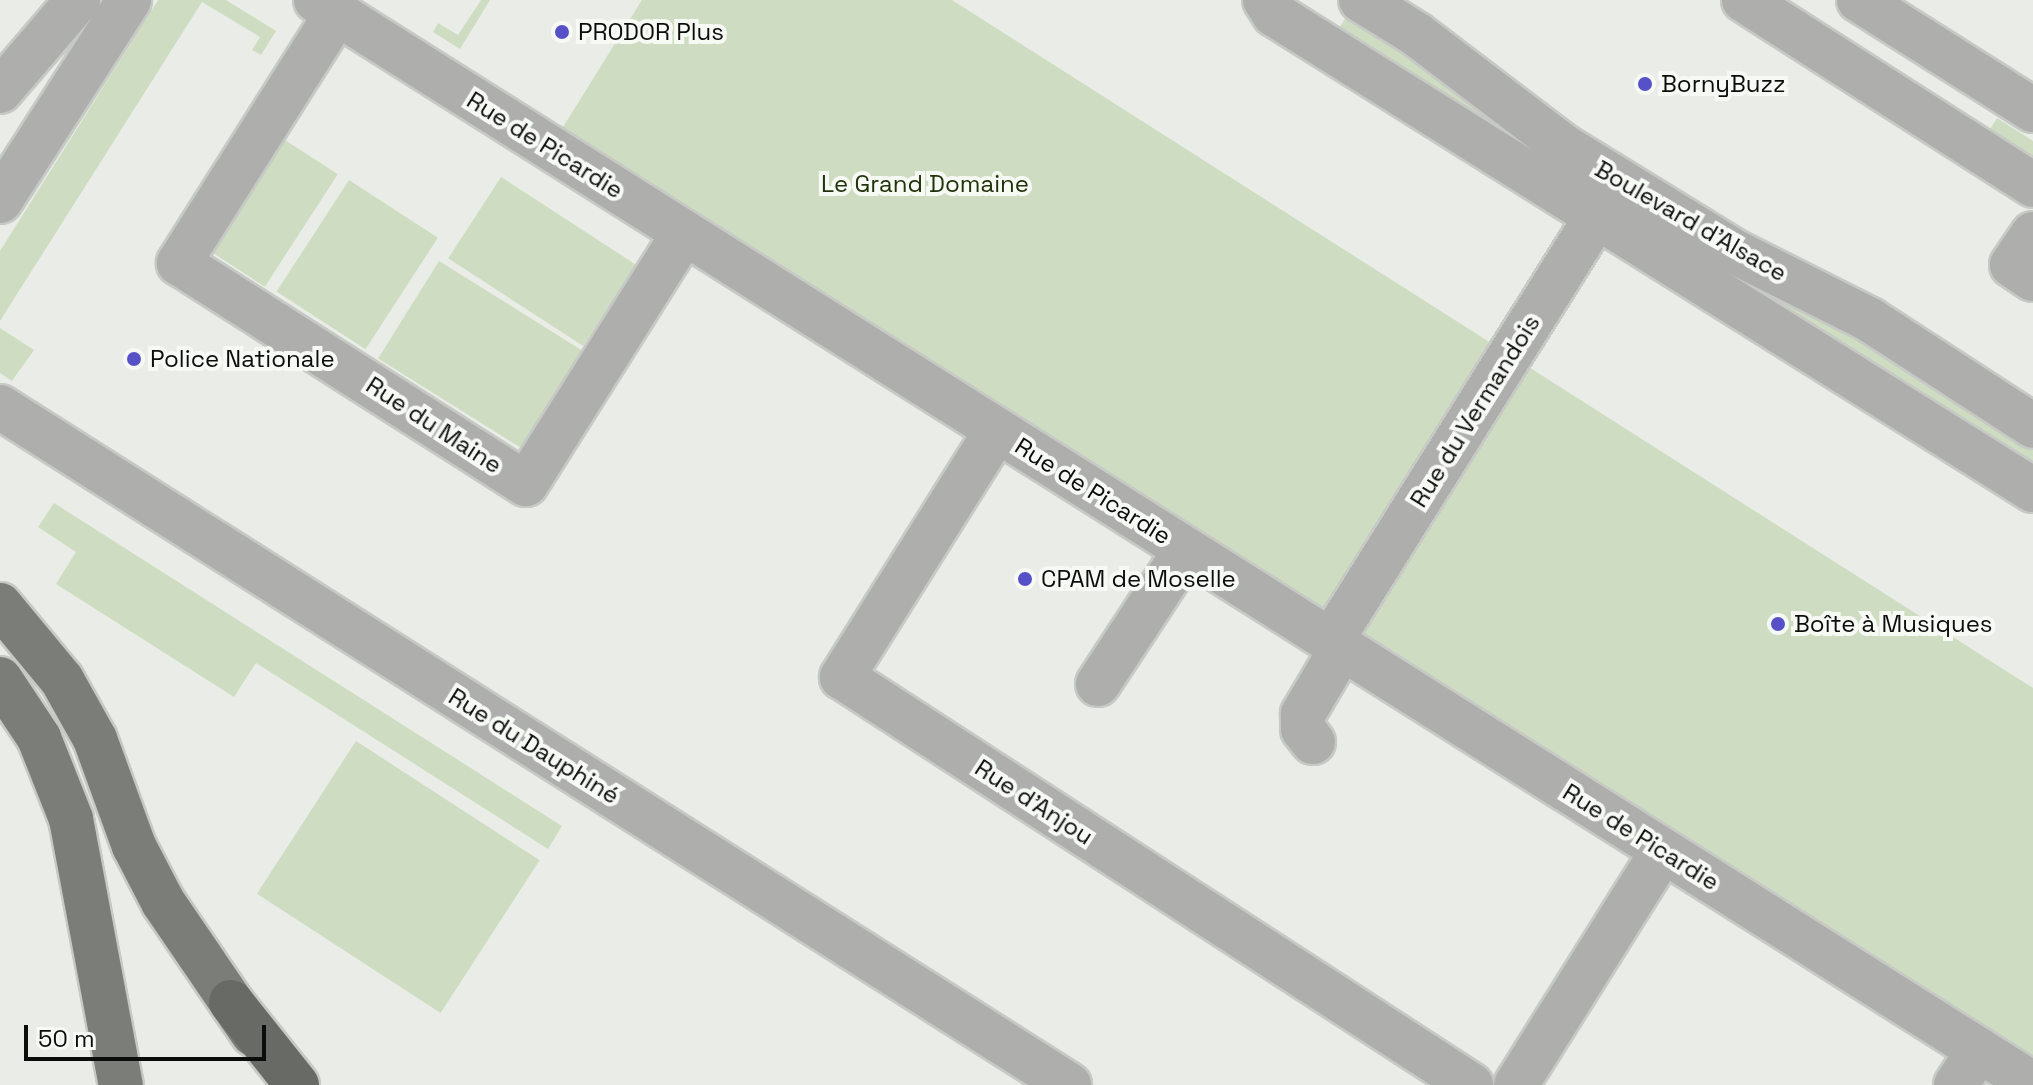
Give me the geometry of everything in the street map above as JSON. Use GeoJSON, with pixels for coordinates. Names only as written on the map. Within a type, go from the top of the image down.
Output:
{"type":"FeatureCollection","features":[{"type":"Feature","properties":{"kind":"highway"},"geometry":{"type":"LineString","coordinates":[[231,1002],[297,1085]]}},
{"type":"Feature","properties":{"kind":"main road"},"geometry":{"type":"LineString","coordinates":[[0,605],[40,649],[83,717],[149,875],[287,1085]]}},
{"type":"Feature","properties":{"kind":"main road"},"geometry":{"type":"LineString","coordinates":[[0,679],[39,738],[71,819],[121,1085]]}},
{"type":"Feature","properties":{"kind":"street"},"geometry":{"type":"LineString","coordinates":[[0,91],[78,0]]}},
{"type":"Feature","properties":{"kind":"street"},"geometry":{"type":"LineString","coordinates":[[0,201],[129,0]]}},
{"type":"Feature","properties":{"kind":"street"},"geometry":{"type":"LineString","coordinates":[[1265,0],[1274,14],[2033,490]]}},
{"type":"Feature","properties":{"kind":"street","name":"Boulevard d'Alsace"},"geometry":{"type":"LineString","coordinates":[[1361,0],[1416,34],[1543,134],[1737,253],[1870,320],[2033,426]]}},
{"type":"Feature","properties":{"kind":"street"},"geometry":{"type":"LineString","coordinates":[[1744,0],[2033,185]]}},
{"type":"Feature","properties":{"kind":"street"},"geometry":{"type":"LineString","coordinates":[[1859,0],[2016,99],[1965,141]]}},
{"type":"Feature","properties":{"kind":"street","name":"Rue du Maine"},"geometry":{"type":"LineString","coordinates":[[326,7],[179,263],[526,484],[684,233]]}},
{"type":"Feature","properties":{"kind":"street","name":"Rue de Picardie"},"geometry":{"type":"LineString","coordinates":[[326,7],[1663,851],[1968,1067],[2033,1084]]}},
{"type":"Feature","properties":{"kind":"street","name":"Rue du Vermandois"},"geometry":{"type":"LineString","coordinates":[[1313,742],[1303,729],[1303,714],[1336,644],[1619,181]]}},
{"type":"Feature","properties":{"kind":"street"},"geometry":{"type":"LineString","coordinates":[[2033,234],[2012,265],[2033,279]]}},
{"type":"Feature","properties":{"kind":"street","name":"Rue du Dauphiné"},"geometry":{"type":"LineString","coordinates":[[0,407],[1069,1085]]}},
{"type":"Feature","properties":{"kind":"street","name":"Rue d'Anjou"},"geometry":{"type":"LineString","coordinates":[[997,430],[842,677],[1471,1085]]}},
{"type":"Feature","properties":{"kind":"street"},"geometry":{"type":"LineString","coordinates":[[1098,684],[1186,550]]}},
{"type":"Feature","properties":{"kind":"street"},"geometry":{"type":"LineString","coordinates":[[1516,1085],[1663,851]]}},
{"type":"Feature","properties":{"kind":"green space"},"geometry":{"type":"Polygon","coordinates":[[[158,0],[226,0],[276,31],[261,55],[252,50],[260,37],[202,2],[0,321],[0,251],[158,0]]]}},
{"type":"Feature","properties":{"kind":"green space"},"geometry":{"type":"Polygon","coordinates":[[[481,0],[490,0],[460,49],[433,32],[438,23],[458,35],[481,0]]]}},
{"type":"Feature","properties":{"kind":"green space","name":"Le Grand Domaine"},"geometry":{"type":"Polygon","coordinates":[[[642,0],[952,0],[2033,688],[2033,1084],[550,148],[642,0]]]}},
{"type":"Feature","properties":{"kind":"green space"},"geometry":{"type":"Polygon","coordinates":[[[1350,11],[1468,92],[1543,160],[1338,30],[1350,11]]]}},
{"type":"Feature","properties":{"kind":"green space"},"geometry":{"type":"Polygon","coordinates":[[[1997,118],[2033,141],[2033,167],[1985,137],[1997,118]]]}},
{"type":"Feature","properties":{"kind":"green space"},"geometry":{"type":"Polygon","coordinates":[[[285,140],[338,174],[265,287],[212,252],[285,140]]]}},
{"type":"Feature","properties":{"kind":"green space"},"geometry":{"type":"Polygon","coordinates":[[[501,177],[636,265],[583,346],[448,258],[501,177]]]}},
{"type":"Feature","properties":{"kind":"green space"},"geometry":{"type":"Polygon","coordinates":[[[349,180],[438,238],[365,349],[277,292],[349,180]]]}},
{"type":"Feature","properties":{"kind":"green space"},"geometry":{"type":"Polygon","coordinates":[[[1688,251],[1825,312],[2033,443],[2033,468],[1688,251]]]}},
{"type":"Feature","properties":{"kind":"green space"},"geometry":{"type":"Polygon","coordinates":[[[439,261],[586,353],[525,450],[378,359],[439,261]]]}},
{"type":"Feature","properties":{"kind":"green space"},"geometry":{"type":"Polygon","coordinates":[[[0,328],[34,350],[12,381],[0,373],[0,328]]]}},
{"type":"Feature","properties":{"kind":"green space"},"geometry":{"type":"Polygon","coordinates":[[[54,503],[562,826],[548,849],[256,663],[234,697],[56,584],[76,552],[38,527],[54,503]]]}},
{"type":"Feature","properties":{"kind":"green space"},"geometry":{"type":"Polygon","coordinates":[[[356,741],[540,860],[441,1013],[257,894],[356,741]]]}},
{"type":"Feature","properties":{"kind":"place","name":"PRODOR Plus"},"geometry":{"type":"Point","coordinates":[562,32]}},
{"type":"Feature","properties":{"kind":"place","name":"BornyBuzz"},"geometry":{"type":"Point","coordinates":[1645,84]}},
{"type":"Feature","properties":{"kind":"place","name":"Police Nationale"},"geometry":{"type":"Point","coordinates":[134,359]}},
{"type":"Feature","properties":{"kind":"place","name":"CPAM de Moselle"},"geometry":{"type":"Point","coordinates":[1025,579]}},
{"type":"Feature","properties":{"kind":"place","name":"Boîte à Musiques"},"geometry":{"type":"Point","coordinates":[1778,624]}}]}
